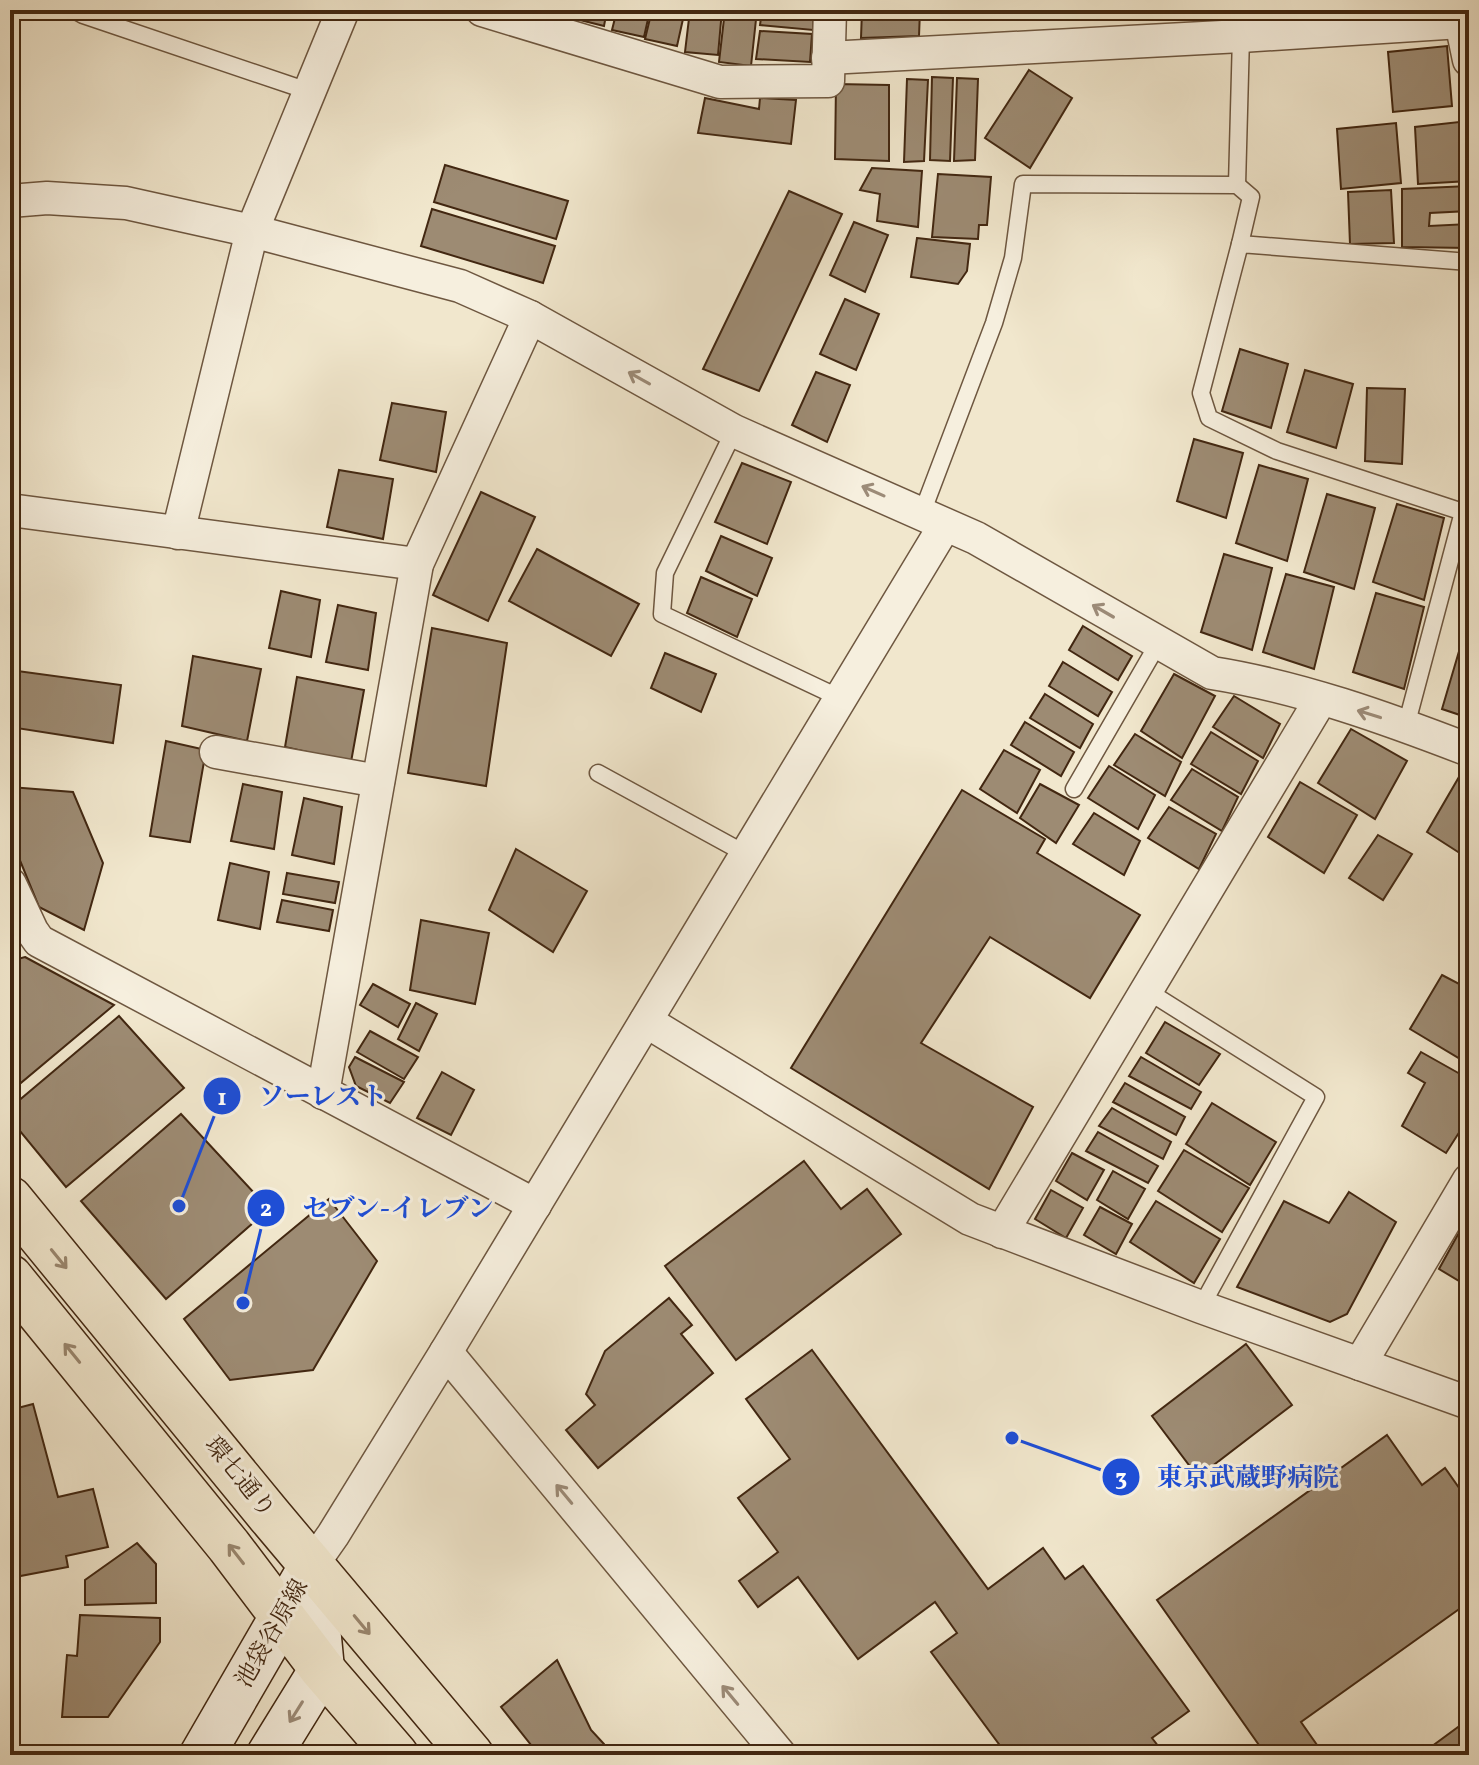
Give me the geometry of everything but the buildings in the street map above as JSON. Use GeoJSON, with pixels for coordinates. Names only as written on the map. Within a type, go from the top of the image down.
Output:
{"type":"FeatureCollection","features":[{"type":"Feature","properties":{"kind":"main road","name":"環七通り"},"geometry":{"type":"LineString","coordinates":[[10,1199],[471,1755]]}},
{"type":"Feature","properties":{"kind":"main road","name":"環七通り"},"geometry":{"type":"LineString","coordinates":[[10,1277],[229,1546],[322,1669],[396,1755]]}},
{"type":"Feature","properties":{"kind":"main road","name":"池袋谷原線"},"geometry":{"type":"LineString","coordinates":[[202,1755],[312,1565]]}},
{"type":"Feature","properties":{"kind":"main road","name":"池袋谷原線"},"geometry":{"type":"LineString","coordinates":[[312,1565],[322,1669]]}},
{"type":"Feature","properties":{"kind":"main road"},"geometry":{"type":"LineString","coordinates":[[269,1755],[322,1669]]}},
{"type":"Feature","properties":{"kind":"street"},"geometry":{"type":"LineString","coordinates":[[178,533],[252,231],[343,10]]}},
{"type":"Feature","properties":{"kind":"street"},"geometry":{"type":"LineString","coordinates":[[482,10],[720,82],[828,81],[830,10]]}},
{"type":"Feature","properties":{"kind":"street"},"geometry":{"type":"LineString","coordinates":[[828,58],[1242,23],[1465,21],[1469,60]]}},
{"type":"Feature","properties":{"kind":"street"},"geometry":{"type":"LineString","coordinates":[[10,201],[47,198],[126,203],[252,231],[460,286],[530,317],[734,431],[976,538],[1212,673],[1254,680],[1321,699],[1469,750]]}},
{"type":"Feature","properties":{"kind":"street"},"geometry":{"type":"LineString","coordinates":[[323,1093],[417,564],[530,317]]}},
{"type":"Feature","properties":{"kind":"street"},"geometry":{"type":"LineString","coordinates":[[10,510],[417,564]]}},
{"type":"Feature","properties":{"kind":"street"},"geometry":{"type":"LineString","coordinates":[[312,1565],[446,1352],[840,698],[934,519]]}},
{"type":"Feature","properties":{"kind":"street"},"geometry":{"type":"LineString","coordinates":[[1002,1232],[1321,699]]}},
{"type":"Feature","properties":{"kind":"street"},"geometry":{"type":"LineString","coordinates":[[216,752],[378,781]]}},
{"type":"Feature","properties":{"kind":"street"},"geometry":{"type":"LineString","coordinates":[[10,884],[21,934],[535,1205]]}},
{"type":"Feature","properties":{"kind":"street"},"geometry":{"type":"LineString","coordinates":[[646,1021],[970,1219],[1201,1307],[1469,1403]]}},
{"type":"Feature","properties":{"kind":"street"},"geometry":{"type":"LineString","coordinates":[[1360,1364],[1469,1180]]}},
{"type":"Feature","properties":{"kind":"street"},"geometry":{"type":"LineString","coordinates":[[446,1352],[780,1755]]}},
{"type":"Feature","properties":{"kind":"lane"},"geometry":{"type":"LineString","coordinates":[[74,10],[308,91]]}},
{"type":"Feature","properties":{"kind":"lane"},"geometry":{"type":"LineString","coordinates":[[1237,185],[1242,23]]}},
{"type":"Feature","properties":{"kind":"lane"},"geometry":{"type":"LineString","coordinates":[[934,519],[1013,258],[1023,184],[1237,185],[1251,197],[1201,393],[1209,418],[1277,451],[1463,512],[1406,726]]}},
{"type":"Feature","properties":{"kind":"lane"},"geometry":{"type":"LineString","coordinates":[[1240,244],[1469,262]]}},
{"type":"Feature","properties":{"kind":"lane"},"geometry":{"type":"LineString","coordinates":[[734,431],[665,573],[662,614],[840,698]]}},
{"type":"Feature","properties":{"kind":"lane"},"geometry":{"type":"LineString","coordinates":[[1074,789],[1159,642]]}},
{"type":"Feature","properties":{"kind":"lane"},"geometry":{"type":"LineString","coordinates":[[598,773],[746,854]]}},
{"type":"Feature","properties":{"kind":"lane"},"geometry":{"type":"LineString","coordinates":[[1146,990],[1316,1097],[1201,1307]]}},
{"type":"Feature","properties":{"kind":"place","name":"ソーレスト"},"geometry":{"type":"Point","coordinates":[179,1206]}},
{"type":"Feature","properties":{"kind":"place","name":"セブン-イレブン"},"geometry":{"type":"Point","coordinates":[243,1303]}},
{"type":"Feature","properties":{"kind":"place","name":"東京武蔵野病院"},"geometry":{"type":"Point","coordinates":[1012,1438]}}]}
